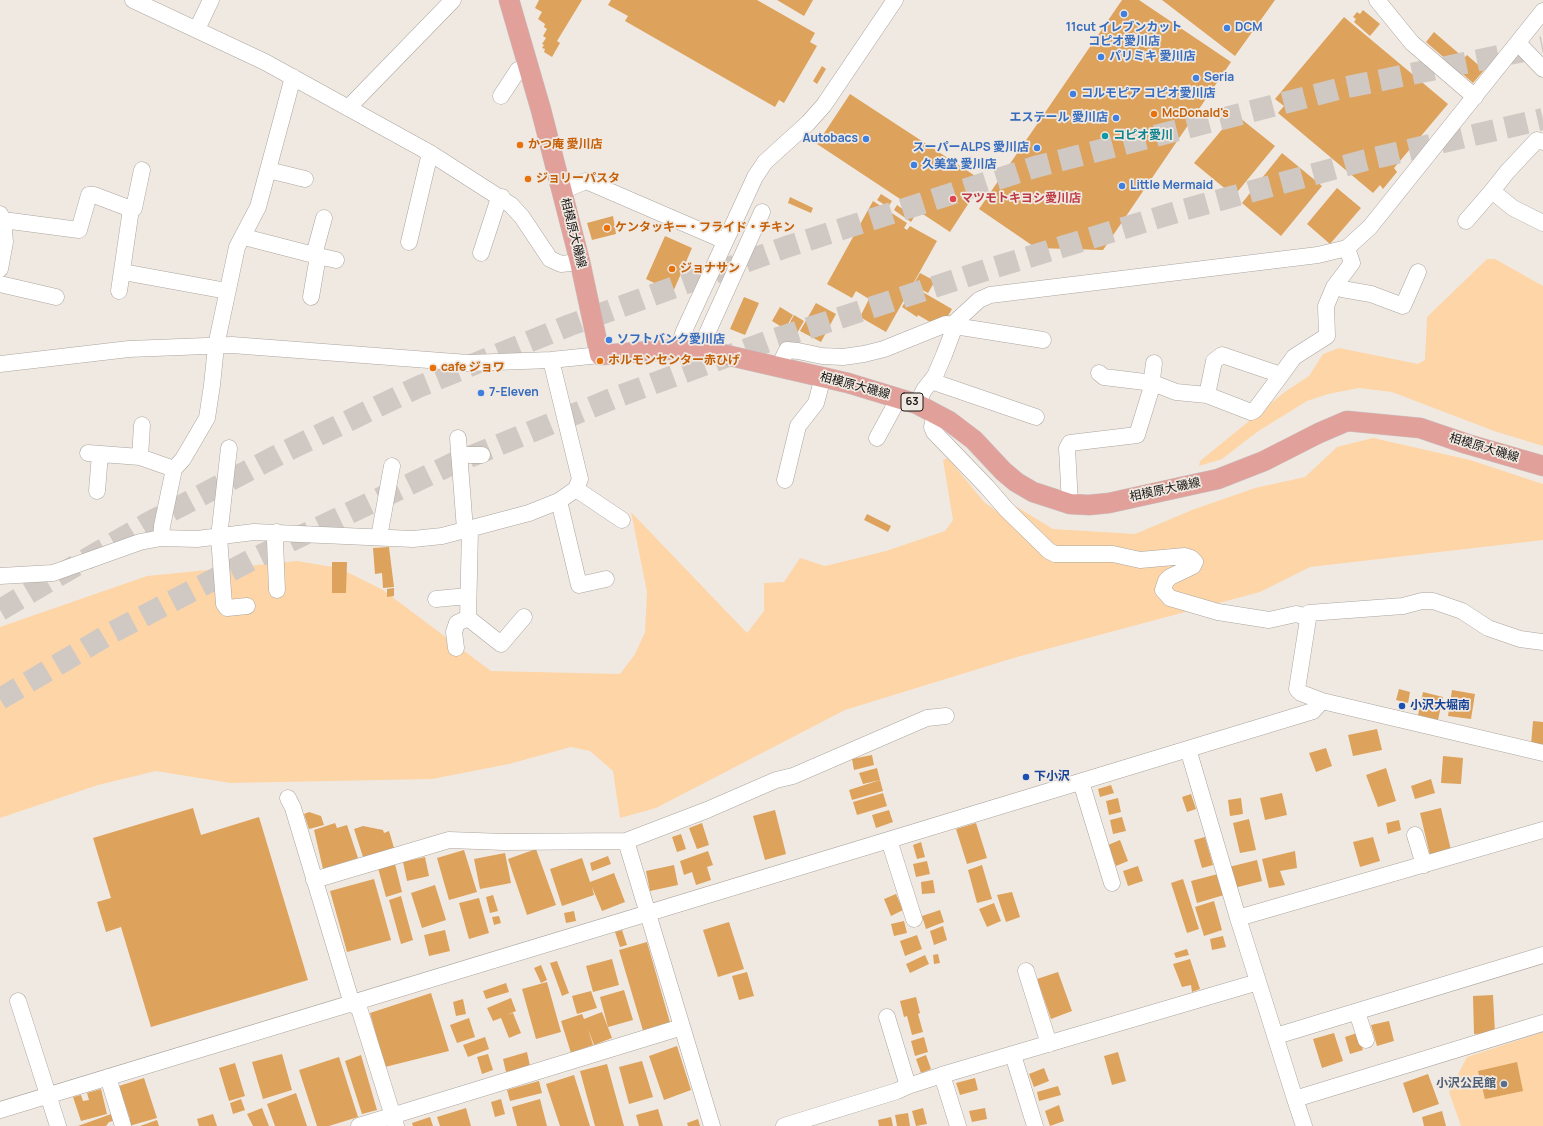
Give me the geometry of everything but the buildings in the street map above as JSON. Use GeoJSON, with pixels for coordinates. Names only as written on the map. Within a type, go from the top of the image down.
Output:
{"type":"FeatureCollection","features":[{"type":"Feature","properties":{"kind":"main road","name":"相模原大磯線"},"geometry":{"type":"LineString","coordinates":[[509,0],[529,67],[562,191],[580,262],[600,355],[678,349],[722,354],[823,377],[917,404],[936,414],[974,440],[1003,471],[1016,482],[1033,492],[1070,504],[1089,505],[1109,503],[1218,479],[1264,461],[1319,433],[1347,421],[1420,428],[1467,444],[1543,466]]}},
{"type":"Feature","properties":{"kind":"street"},"geometry":{"type":"LineString","coordinates":[[133,0],[197,29],[293,77],[430,153],[502,198],[522,217],[550,260],[561,264],[580,262]]}},
{"type":"Feature","properties":{"kind":"street"},"geometry":{"type":"LineString","coordinates":[[197,29],[211,0]]}},
{"type":"Feature","properties":{"kind":"street"},"geometry":{"type":"LineString","coordinates":[[348,108],[453,0]]}},
{"type":"Feature","properties":{"kind":"street"},"geometry":{"type":"LineString","coordinates":[[678,349],[684,331],[755,177],[765,162],[808,124],[824,104],[896,0]]}},
{"type":"Feature","properties":{"kind":"street"},"geometry":{"type":"LineString","coordinates":[[1377,0],[1412,43],[1475,97]]}},
{"type":"Feature","properties":{"kind":"street"},"geometry":{"type":"LineString","coordinates":[[917,404],[924,390],[935,376],[952,334],[952,327],[979,300],[990,295],[1318,255],[1347,248],[1370,227],[1543,11]]}},
{"type":"Feature","properties":{"kind":"street"},"geometry":{"type":"LineString","coordinates":[[1518,43],[1543,69]]}},
{"type":"Feature","properties":{"kind":"street"},"geometry":{"type":"LineString","coordinates":[[501,96],[518,70],[529,67]]}},
{"type":"Feature","properties":{"kind":"street"},"geometry":{"type":"LineString","coordinates":[[161,538],[162,526],[174,468],[183,459],[207,418],[216,346],[237,247],[258,207],[293,77]]}},
{"type":"Feature","properties":{"kind":"street"},"geometry":{"type":"LineString","coordinates":[[1466,221],[1507,172],[1537,140],[1543,142]]}},
{"type":"Feature","properties":{"kind":"street"},"geometry":{"type":"LineString","coordinates":[[409,242],[430,153]]}},
{"type":"Feature","properties":{"kind":"street"},"geometry":{"type":"LineString","coordinates":[[119,291],[123,272],[131,209],[134,208],[142,170]]}},
{"type":"Feature","properties":{"kind":"street"},"geometry":{"type":"LineString","coordinates":[[268,170],[305,179]]}},
{"type":"Feature","properties":{"kind":"street"},"geometry":{"type":"LineString","coordinates":[[562,191],[586,181],[725,241]]}},
{"type":"Feature","properties":{"kind":"street"},"geometry":{"type":"LineString","coordinates":[[1492,191],[1513,208],[1543,223]]}},
{"type":"Feature","properties":{"kind":"street"},"geometry":{"type":"LineString","coordinates":[[56,298],[0,281],[5,242],[1,217],[79,230],[89,195],[94,195],[131,209]]}},
{"type":"Feature","properties":{"kind":"street"},"geometry":{"type":"LineString","coordinates":[[481,253],[497,204],[502,198]]}},
{"type":"Feature","properties":{"kind":"street"},"geometry":{"type":"LineString","coordinates":[[699,351],[762,212]]}},
{"type":"Feature","properties":{"kind":"street"},"geometry":{"type":"LineString","coordinates":[[312,297],[316,255],[324,218]]}},
{"type":"Feature","properties":{"kind":"street"},"geometry":{"type":"LineString","coordinates":[[243,235],[248,238],[336,260]]}},
{"type":"Feature","properties":{"kind":"street"},"geometry":{"type":"LineString","coordinates":[[1099,373],[1104,377],[1153,383],[1176,392],[1207,395],[1251,412],[1255,410],[1294,357],[1327,336],[1326,306],[1335,286],[1352,263],[1347,248]]}},
{"type":"Feature","properties":{"kind":"street"},"geometry":{"type":"LineString","coordinates":[[123,272],[227,291]]}},
{"type":"Feature","properties":{"kind":"street"},"geometry":{"type":"LineString","coordinates":[[1335,286],[1342,289],[1371,294],[1401,312],[1418,272]]}},
{"type":"Feature","properties":{"kind":"street"},"geometry":{"type":"LineString","coordinates":[[779,366],[787,350],[822,356],[844,357],[864,354],[884,349],[946,324],[952,327],[1043,340]]}},
{"type":"Feature","properties":{"kind":"street"},"geometry":{"type":"LineString","coordinates":[[0,364],[129,349],[216,346],[262,347],[468,363],[551,360],[600,355]]}},
{"type":"Feature","properties":{"kind":"street"},"geometry":{"type":"LineString","coordinates":[[1207,395],[1214,360],[1222,355],[1281,375]]}},
{"type":"Feature","properties":{"kind":"street"},"geometry":{"type":"LineString","coordinates":[[0,576],[26,571],[70,573],[140,542],[161,538],[219,537],[254,532],[413,539],[442,536],[529,513],[559,502],[576,489],[580,479],[551,360]]}},
{"type":"Feature","properties":{"kind":"street"},"geometry":{"type":"LineString","coordinates":[[1070,504],[1067,448],[1070,443],[1113,443],[1137,435],[1153,383],[1154,363]]}},
{"type":"Feature","properties":{"kind":"street"},"geometry":{"type":"LineString","coordinates":[[785,480],[798,426],[816,403],[823,377]]}},
{"type":"Feature","properties":{"kind":"street"},"geometry":{"type":"LineString","coordinates":[[931,381],[1016,405],[1036,417]]}},
{"type":"Feature","properties":{"kind":"street"},"geometry":{"type":"LineString","coordinates":[[877,438],[895,406],[897,398]]}},
{"type":"Feature","properties":{"kind":"street"},"geometry":{"type":"LineString","coordinates":[[936,414],[932,427],[934,432],[1006,509],[1048,551],[1055,554],[1113,554],[1140,560],[1185,556],[1191,558],[1195,562],[1190,569],[1170,577],[1166,581],[1163,590],[1170,598],[1218,612],[1269,620],[1296,614],[1307,617]]}},
{"type":"Feature","properties":{"kind":"street"},"geometry":{"type":"LineString","coordinates":[[140,457],[142,424]]}},
{"type":"Feature","properties":{"kind":"street"},"geometry":{"type":"LineString","coordinates":[[458,438],[468,530],[468,618],[498,648],[524,617]]}},
{"type":"Feature","properties":{"kind":"street"},"geometry":{"type":"LineString","coordinates":[[229,448],[219,537],[224,604],[227,608],[247,606]]}},
{"type":"Feature","properties":{"kind":"street"},"geometry":{"type":"LineString","coordinates":[[98,490],[94,453],[140,457],[174,468]]}},
{"type":"Feature","properties":{"kind":"street"},"geometry":{"type":"LineString","coordinates":[[459,454],[482,455]]}},
{"type":"Feature","properties":{"kind":"street"},"geometry":{"type":"LineString","coordinates":[[380,537],[392,466]]}},
{"type":"Feature","properties":{"kind":"street"},"geometry":{"type":"LineString","coordinates":[[576,489],[622,520]]}},
{"type":"Feature","properties":{"kind":"street"},"geometry":{"type":"LineString","coordinates":[[559,502],[574,587],[606,580]]}},
{"type":"Feature","properties":{"kind":"street"},"geometry":{"type":"LineString","coordinates":[[277,532],[275,541],[277,590]]}},
{"type":"Feature","properties":{"kind":"street"},"geometry":{"type":"LineString","coordinates":[[436,599],[468,596]]}},
{"type":"Feature","properties":{"kind":"street"},"geometry":{"type":"LineString","coordinates":[[1543,642],[1520,639],[1488,628],[1462,611],[1433,601],[1422,601],[1403,606],[1309,613],[1307,617],[1297,689],[1301,693],[1322,701],[1425,732],[1543,753]]}},
{"type":"Feature","properties":{"kind":"street"},"geometry":{"type":"LineString","coordinates":[[456,648],[454,632],[457,623],[468,618]]}},
{"type":"Feature","properties":{"kind":"street"},"geometry":{"type":"LineString","coordinates":[[0,1110],[1313,711],[1322,701]]}},
{"type":"Feature","properties":{"kind":"street"},"geometry":{"type":"LineString","coordinates":[[314,880],[449,840],[626,841],[707,810],[776,780],[793,776],[927,718],[946,716]]}},
{"type":"Feature","properties":{"kind":"street"},"geometry":{"type":"LineString","coordinates":[[1188,749],[1238,918],[1304,1126]]}},
{"type":"Feature","properties":{"kind":"street"},"geometry":{"type":"LineString","coordinates":[[1081,782],[1103,836],[1112,884]]}},
{"type":"Feature","properties":{"kind":"street"},"geometry":{"type":"LineString","coordinates":[[288,798],[293,808],[352,1004],[359,1008],[394,1121]]}},
{"type":"Feature","properties":{"kind":"street"},"geometry":{"type":"LineString","coordinates":[[1238,918],[1358,889],[1424,865],[1543,830]]}},
{"type":"Feature","properties":{"kind":"street"},"geometry":{"type":"LineString","coordinates":[[1415,835],[1424,865]]}},
{"type":"Feature","properties":{"kind":"street"},"geometry":{"type":"LineString","coordinates":[[889,840],[916,911]]}},
{"type":"Feature","properties":{"kind":"street"},"geometry":{"type":"LineString","coordinates":[[626,841],[712,1126]]}},
{"type":"Feature","properties":{"kind":"street"},"geometry":{"type":"LineString","coordinates":[[1276,1036],[1543,955]]}},
{"type":"Feature","properties":{"kind":"street"},"geometry":{"type":"LineString","coordinates":[[1026,971],[1049,1044]]}},
{"type":"Feature","properties":{"kind":"street"},"geometry":{"type":"LineString","coordinates":[[784,1126],[896,1092],[908,1086],[942,1075],[1258,982]]}},
{"type":"Feature","properties":{"kind":"street"},"geometry":{"type":"LineString","coordinates":[[18,1001],[58,1126]]}},
{"type":"Feature","properties":{"kind":"street"},"geometry":{"type":"LineString","coordinates":[[1357,1012],[1366,1040]]}},
{"type":"Feature","properties":{"kind":"street"},"geometry":{"type":"LineString","coordinates":[[887,1017],[908,1086]]}},
{"type":"Feature","properties":{"kind":"street"},"geometry":{"type":"LineString","coordinates":[[1295,1100],[1543,1023]]}},
{"type":"Feature","properties":{"kind":"street"},"geometry":{"type":"LineString","coordinates":[[359,1126],[394,1121],[682,1027]]}},
{"type":"Feature","properties":{"kind":"street"},"geometry":{"type":"LineString","coordinates":[[1013,1055],[1040,1125]]}},
{"type":"Feature","properties":{"kind":"street"},"geometry":{"type":"LineString","coordinates":[[942,1075],[958,1126]]}},
{"type":"Feature","properties":{"kind":"street"},"geometry":{"type":"LineString","coordinates":[[108,1077],[123,1126]]}},
{"type":"Feature","properties":{"kind":"shaded area"},"geometry":{"type":"Polygon","coordinates":[[[1487,259],[1495,259],[1543,286],[1543,446],[1494,431],[1392,392],[1359,388],[1328,394],[1307,401],[1257,432],[1222,459],[1199,466],[1200,461],[1286,391],[1309,376],[1323,354],[1339,348],[1418,364],[1425,360],[1427,317],[1487,259]]]}},
{"type":"Feature","properties":{"kind":"shaded area"},"geometry":{"type":"Polygon","coordinates":[[[1373,438],[1470,460],[1543,484],[1543,540],[1310,567],[1260,592],[1017,657],[845,710],[656,808],[620,818],[613,771],[590,751],[571,747],[509,764],[432,779],[230,783],[156,771],[98,785],[0,818],[0,627],[147,576],[297,561],[339,568],[383,590],[491,671],[620,674],[635,654],[645,632],[647,592],[631,512],[747,633],[764,611],[764,583],[784,582],[800,558],[825,566],[886,551],[945,531],[953,520],[943,460],[948,458],[984,502],[1006,518],[1017,507],[1053,529],[1135,534],[1192,510],[1255,488],[1305,477],[1337,447],[1373,438]]]}},
{"type":"Feature","properties":{"kind":"shaded area"},"geometry":{"type":"Polygon","coordinates":[[[1543,1032],[1543,1126],[1461,1126],[1449,1092],[1467,1057],[1543,1032]]]}},
{"type":"Feature","properties":{"kind":"tunnel"},"geometry":{"type":"LineString","coordinates":[[0,610],[148,523],[284,452],[418,387],[570,325],[786,247],[1035,167],[1338,89],[1543,47]]}},
{"type":"Feature","properties":{"kind":"tunnel"},"geometry":{"type":"LineString","coordinates":[[0,699],[111,633],[259,556],[452,464],[614,398],[769,341],[986,270],[1183,210],[1366,160],[1543,119]]}},
{"type":"Feature","properties":{"kind":"place","name":"11cut イレブンカット コピオ愛川店"},"geometry":{"type":"Point","coordinates":[1124,14]}},
{"type":"Feature","properties":{"kind":"place","name":"DCM"},"geometry":{"type":"Point","coordinates":[1227,28]}},
{"type":"Feature","properties":{"kind":"place","name":"パリミキ 愛川店"},"geometry":{"type":"Point","coordinates":[1101,57]}},
{"type":"Feature","properties":{"kind":"place","name":"Seria"},"geometry":{"type":"Point","coordinates":[1196,78]}},
{"type":"Feature","properties":{"kind":"place","name":"コルモピア コピオ愛川店"},"geometry":{"type":"Point","coordinates":[1073,94]}},
{"type":"Feature","properties":{"kind":"place","name":"McDonald's"},"geometry":{"type":"Point","coordinates":[1154,114]}},
{"type":"Feature","properties":{"kind":"place","name":"エステール 愛川店"},"geometry":{"type":"Point","coordinates":[1116,118]}},
{"type":"Feature","properties":{"kind":"place","name":"コピオ愛川"},"geometry":{"type":"Point","coordinates":[1105,136]}},
{"type":"Feature","properties":{"kind":"place","name":"Autobacs"},"geometry":{"type":"Point","coordinates":[866,139]}},
{"type":"Feature","properties":{"kind":"place","name":"かつ庵 愛川店"},"geometry":{"type":"Point","coordinates":[520,145]}},
{"type":"Feature","properties":{"kind":"place","name":"スーパーALPS 愛川店"},"geometry":{"type":"Point","coordinates":[1037,148]}},
{"type":"Feature","properties":{"kind":"place","name":"久美堂 愛川店"},"geometry":{"type":"Point","coordinates":[914,165]}},
{"type":"Feature","properties":{"kind":"place","name":"ジョリーパスタ"},"geometry":{"type":"Point","coordinates":[528,179]}},
{"type":"Feature","properties":{"kind":"place","name":"Little Mermaid"},"geometry":{"type":"Point","coordinates":[1122,186]}},
{"type":"Feature","properties":{"kind":"place","name":"マツモトキヨシ愛川店"},"geometry":{"type":"Point","coordinates":[953,199]}},
{"type":"Feature","properties":{"kind":"place","name":"ケンタッキー・フライド・チキン"},"geometry":{"type":"Point","coordinates":[607,228]}},
{"type":"Feature","properties":{"kind":"place","name":"ジョナサン"},"geometry":{"type":"Point","coordinates":[672,269]}},
{"type":"Feature","properties":{"kind":"place","name":"ソフトバンク愛川店"},"geometry":{"type":"Point","coordinates":[609,340]}},
{"type":"Feature","properties":{"kind":"place","name":"ホルモンセンター赤ひげ"},"geometry":{"type":"Point","coordinates":[600,361]}},
{"type":"Feature","properties":{"kind":"place","name":"cafe ジョワ"},"geometry":{"type":"Point","coordinates":[433,368]}},
{"type":"Feature","properties":{"kind":"place","name":"7-Eleven"},"geometry":{"type":"Point","coordinates":[481,393]}},
{"type":"Feature","properties":{"kind":"place","name":"小沢大堀南"},"geometry":{"type":"Point","coordinates":[1402,706]}},
{"type":"Feature","properties":{"kind":"place","name":"下小沢"},"geometry":{"type":"Point","coordinates":[1026,777]}},
{"type":"Feature","properties":{"kind":"place","name":"小沢公民館"},"geometry":{"type":"Point","coordinates":[1504,1084]}}]}
